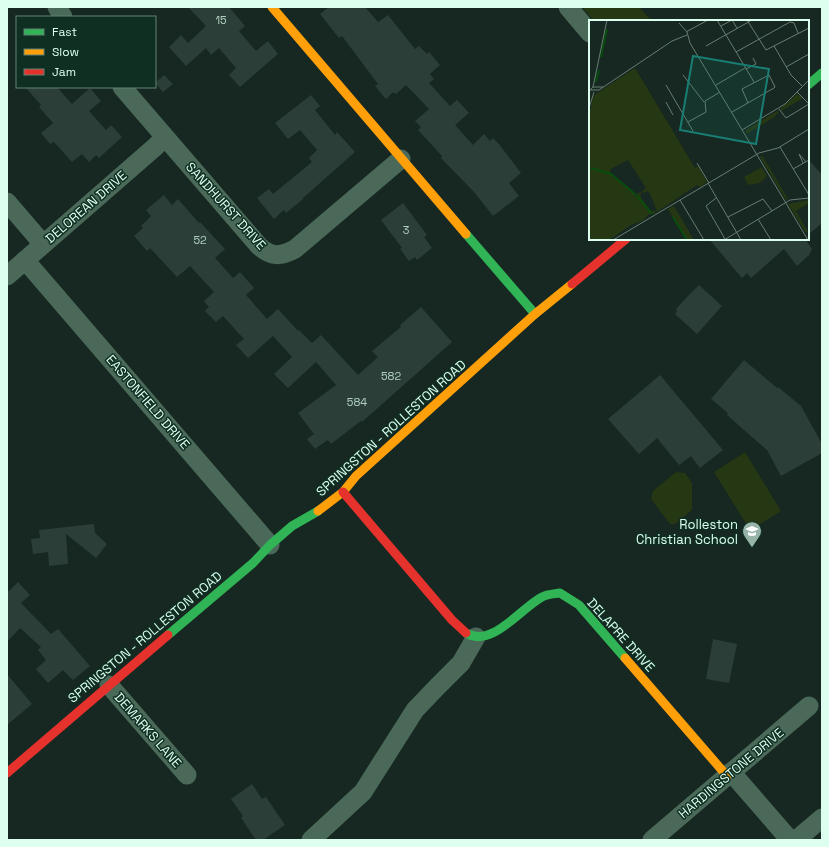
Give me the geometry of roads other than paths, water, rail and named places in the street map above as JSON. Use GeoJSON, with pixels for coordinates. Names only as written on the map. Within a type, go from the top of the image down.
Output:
{"type":"FeatureCollection","features":[{"type":"Feature","properties":{"kind":"street"},"geometry":{"type":"LineString","coordinates":[[57,7],[62,16]]}},
{"type":"Feature","properties":{"kind":"street"},"geometry":{"type":"LineString","coordinates":[[272,7],[401,159],[536,314]]}},
{"type":"Feature","properties":{"kind":"street"},"geometry":{"type":"LineString","coordinates":[[568,7],[589,31]]}},
{"type":"Feature","properties":{"kind":"street"},"geometry":{"type":"LineString","coordinates":[[809,84],[822,73]]}},
{"type":"Feature","properties":{"kind":"street","name":"SANDHURST DRIVE"},"geometry":{"type":"LineString","coordinates":[[123,88],[164,138],[259,246],[266,252],[275,255],[285,255],[295,249],[401,159]]}},
{"type":"Feature","properties":{"kind":"street","name":"DELOREAN DRIVE"},"geometry":{"type":"LineString","coordinates":[[7,276],[155,148],[164,138]]}},
{"type":"Feature","properties":{"kind":"street"},"geometry":{"type":"LineString","coordinates":[[7,202],[43,244]]}},
{"type":"Feature","properties":{"kind":"street","name":"SPRINGSTON - ROLLESTON ROAD"},"geometry":{"type":"LineString","coordinates":[[7,773],[253,563],[270,545],[292,526],[320,510],[343,492],[356,476],[536,314],[625,240]]}},
{"type":"Feature","properties":{"kind":"street","name":"EASTONFIELD DRIVE"},"geometry":{"type":"LineString","coordinates":[[25,260],[270,545]]}},
{"type":"Feature","properties":{"kind":"street"},"geometry":{"type":"LineString","coordinates":[[311,840],[363,792],[415,710],[462,663],[476,637],[467,634],[452,620],[343,492]]}},
{"type":"Feature","properties":{"kind":"street","name":"DELAPRE DRIVE"},"geometry":{"type":"LineString","coordinates":[[476,637],[489,635],[502,628],[542,596],[560,593],[579,605],[729,774]]}},
{"type":"Feature","properties":{"kind":"street","name":"DEMARKS LANE"},"geometry":{"type":"LineString","coordinates":[[109,685],[187,775]]}},
{"type":"Feature","properties":{"kind":"street","name":"HARDINGSTONE DRIVE"},"geometry":{"type":"LineString","coordinates":[[652,840],[809,706]]}},
{"type":"Feature","properties":{"kind":"street"},"geometry":{"type":"LineString","coordinates":[[729,774],[790,840]]}},
{"type":"Feature","properties":{"kind":"street"},"geometry":{"type":"LineString","coordinates":[[796,840],[822,818]]}},
{"type":"Feature","properties":{"kind":"place","name":"Rolleston Christian School"},"geometry":{"type":"Point","coordinates":[752,548]}}]}
